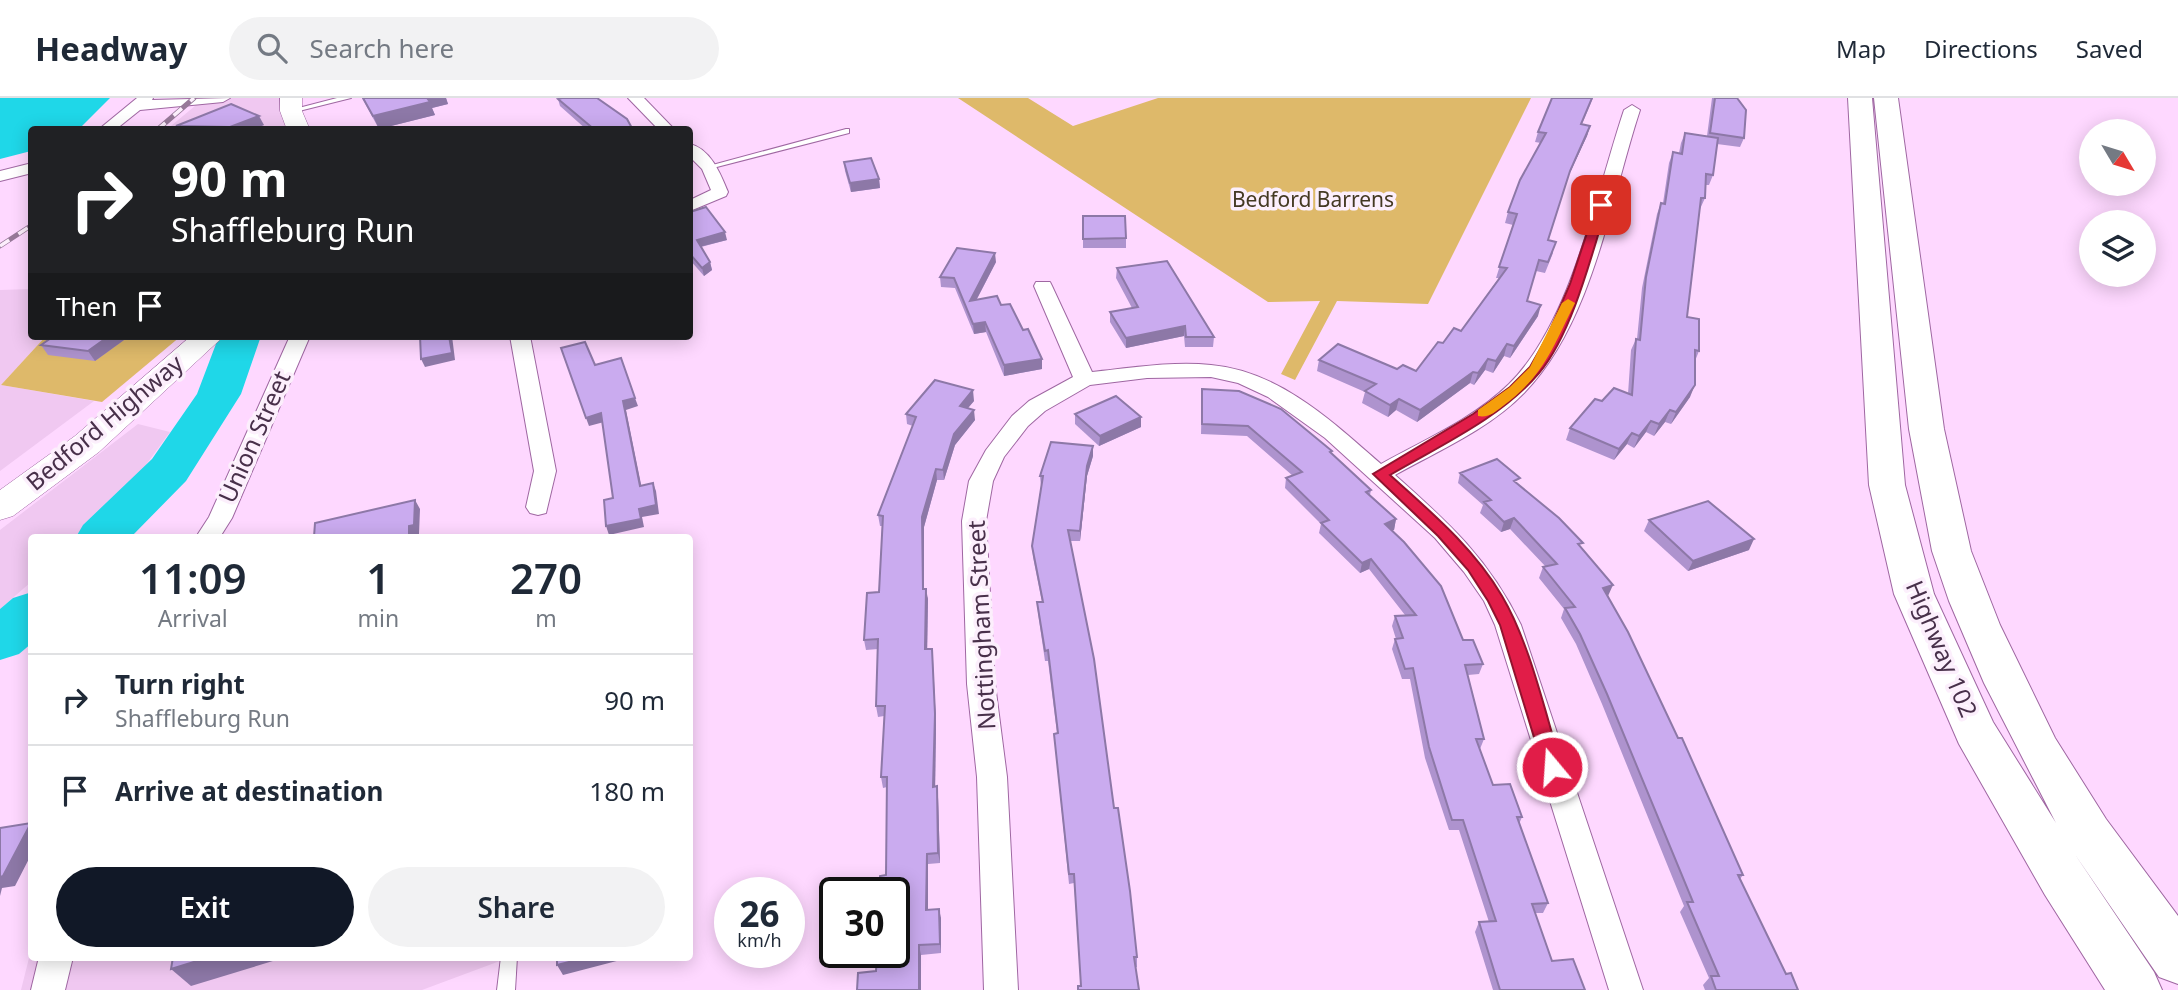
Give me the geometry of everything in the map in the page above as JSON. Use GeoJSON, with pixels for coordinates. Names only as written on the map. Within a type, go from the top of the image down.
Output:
{"type":"FeatureCollection","features":[{"type":"Feature","properties":{"kind":"highway","name":"Highway 102"},"geometry":{"type":"LineString","coordinates":[[1860,98],[1887,485],[1914,594],[1975,731],[2042,845],[2135,990]]}},
{"type":"Feature","properties":{"kind":"highway","name":"Highway 102"},"geometry":{"type":"LineString","coordinates":[[1886,98],[1926,414],[1937,491],[1948,541],[1987,642],[2036,742],[2077,816],[2178,959]]}},
{"type":"Feature","properties":{"kind":"main road","name":"Bedford Highway"},"geometry":{"type":"LineString","coordinates":[[0,508],[86,444],[205,340]]}},
{"type":"Feature","properties":{"kind":"street"},"geometry":{"type":"LineString","coordinates":[[111,126],[141,102],[223,98]]}},
{"type":"Feature","properties":{"kind":"street"},"geometry":{"type":"LineString","coordinates":[[635,98],[664,126]]}},
{"type":"Feature","properties":{"kind":"street"},"geometry":{"type":"LineString","coordinates":[[1380,474],[1478,417],[1515,390],[1536,369],[1554,337],[1576,284],[1632,110]]}},
{"type":"Feature","properties":{"kind":"street"},"geometry":{"type":"LineString","coordinates":[[693,152],[709,167],[720,192],[693,205]]}},
{"type":"Feature","properties":{"kind":"street"},"geometry":{"type":"LineString","coordinates":[[1,178],[28,170]]}},
{"type":"Feature","properties":{"kind":"street"},"geometry":{"type":"LineString","coordinates":[[1043,286],[1085,379]]}},
{"type":"Feature","properties":{"kind":"street","name":"Union Street"},"geometry":{"type":"LineString","coordinates":[[210,534],[298,340]]}},
{"type":"Feature","properties":{"kind":"street"},"geometry":{"type":"LineString","coordinates":[[521,340],[545,471],[538,506]]}},
{"type":"Feature","properties":{"kind":"street","name":"Nottingham Street"},"geometry":{"type":"LineString","coordinates":[[1001,990],[992,777],[981,684],[974,521],[981,481],[1007,436],[1037,406],[1085,379],[1147,372],[1211,371],[1244,378],[1276,392],[1333,433],[1444,532],[1473,566],[1495,598],[1508,625],[1536,719],[1626,990]]}},
{"type":"Feature","properties":{"kind":"street"},"geometry":{"type":"LineString","coordinates":[[48,990],[55,961]]}},
{"type":"Feature","properties":{"kind":"lane"},"geometry":{"type":"LineString","coordinates":[[293,113],[346,98]]}},
{"type":"Feature","properties":{"kind":"lane"},"geometry":{"type":"LineString","coordinates":[[709,167],[846,131]]}},
{"type":"Feature","properties":{"kind":"lane"},"geometry":{"type":"LineString","coordinates":[[506,990],[509,961]]}},
{"type":"Feature","properties":{"kind":"shaded area"},"geometry":{"type":"Polygon","coordinates":[[[223,98],[293,98],[299,126],[171,126],[201,101],[223,98]]]}},
{"type":"Feature","properties":{"kind":"shaded area"},"geometry":{"type":"Polygon","coordinates":[[[28,289],[28,340],[42,340],[1,385],[94,401],[0,471],[0,290],[28,289]]]}},
{"type":"Feature","properties":{"kind":"shaded area"},"geometry":{"type":"Polygon","coordinates":[[[138,424],[170,432],[129,488],[84,534],[28,534],[28,585],[0,609],[0,530],[138,424]]]}},
{"type":"Feature","properties":{"kind":"shaded area"},"geometry":{"type":"Polygon","coordinates":[[[28,961],[500,961],[422,990],[21,990],[28,961]]]}},
{"type":"Feature","properties":{"kind":"green space","name":"Bedford Barrens"},"geometry":{"type":"Polygon","coordinates":[[[958,98],[1028,98],[1073,126],[1158,98],[1531,98],[1428,304],[1337,301],[1295,380],[1281,374],[1320,301],[1268,302],[958,98]]]}},
{"type":"Feature","properties":{"kind":"green space"},"geometry":{"type":"Polygon","coordinates":[[[42,340],[176,340],[102,402],[1,385],[42,340]]]}},
{"type":"Feature","properties":{"kind":"water"},"geometry":{"type":"Polygon","coordinates":[[[0,98],[110,98],[82,126],[28,126],[28,152],[0,159],[0,98]]]}},
{"type":"Feature","properties":{"kind":"building"},"geometry":{"type":"Polygon","coordinates":[[[363,98],[427,98],[430,102],[373,116],[363,98]]]}},
{"type":"Feature","properties":{"kind":"building"},"geometry":{"type":"Polygon","coordinates":[[[597,98],[627,119],[631,126],[590,126],[558,99],[597,98]]]}},
{"type":"Feature","properties":{"kind":"building"},"geometry":{"type":"Polygon","coordinates":[[[1552,98],[1592,98],[1581,124],[1590,126],[1570,171],[1548,240],[1556,242],[1548,262],[1539,260],[1527,301],[1541,305],[1514,346],[1507,344],[1496,361],[1488,359],[1478,373],[1473,372],[1420,410],[1399,399],[1390,405],[1365,391],[1376,384],[1319,360],[1338,344],[1397,369],[1403,365],[1416,371],[1438,342],[1443,343],[1454,328],[1461,331],[1507,268],[1499,267],[1517,214],[1508,212],[1520,180],[1546,133],[1538,132],[1552,98]]]}},
{"type":"Feature","properties":{"kind":"building"},"geometry":{"type":"Polygon","coordinates":[[[1715,98],[1737,98],[1746,110],[1744,138],[1710,133],[1715,98]]]}},
{"type":"Feature","properties":{"kind":"building"},"geometry":{"type":"Polygon","coordinates":[[[231,104],[259,116],[233,126],[176,126],[231,104]]]}},
{"type":"Feature","properties":{"kind":"building"},"geometry":{"type":"Polygon","coordinates":[[[1685,133],[1718,138],[1713,175],[1706,174],[1705,198],[1701,198],[1687,317],[1699,319],[1699,351],[1695,350],[1695,385],[1676,412],[1670,410],[1659,424],[1651,421],[1639,436],[1632,433],[1619,449],[1570,428],[1595,399],[1602,401],[1614,388],[1632,395],[1636,339],[1640,340],[1646,277],[1661,203],[1665,204],[1673,152],[1682,154],[1685,133]]]}},
{"type":"Feature","properties":{"kind":"building"},"geometry":{"type":"Polygon","coordinates":[[[871,158],[879,179],[850,183],[844,162],[871,158]]]}},
{"type":"Feature","properties":{"kind":"building"},"geometry":{"type":"Polygon","coordinates":[[[706,207],[725,232],[697,240],[710,262],[702,268],[693,258],[693,211],[706,207]]]}},
{"type":"Feature","properties":{"kind":"building"},"geometry":{"type":"Polygon","coordinates":[[[1083,216],[1125,216],[1126,238],[1083,239],[1083,216]]]}},
{"type":"Feature","properties":{"kind":"building"},"geometry":{"type":"Polygon","coordinates":[[[957,248],[995,253],[970,301],[997,296],[1001,305],[1010,304],[1023,330],[1028,329],[1042,359],[1004,365],[985,322],[973,324],[954,278],[940,277],[957,248]]]}},
{"type":"Feature","properties":{"kind":"building"},"geometry":{"type":"Polygon","coordinates":[[[1167,261],[1214,337],[1186,337],[1185,326],[1126,338],[1110,312],[1138,307],[1117,268],[1167,261]]]}},
{"type":"Feature","properties":{"kind":"building"},"geometry":{"type":"Polygon","coordinates":[[[48,340],[103,340],[88,351],[41,345],[48,340]]]}},
{"type":"Feature","properties":{"kind":"building"},"geometry":{"type":"Polygon","coordinates":[[[420,340],[450,340],[452,353],[421,359],[420,340]]]}},
{"type":"Feature","properties":{"kind":"building"},"geometry":{"type":"Polygon","coordinates":[[[585,342],[595,365],[621,358],[635,398],[623,401],[640,486],[653,483],[656,505],[639,509],[641,519],[606,526],[604,500],[613,498],[601,413],[586,418],[561,348],[585,342]]]}},
{"type":"Feature","properties":{"kind":"building"},"geometry":{"type":"Polygon","coordinates":[[[935,380],[973,390],[960,406],[974,410],[954,434],[943,470],[936,469],[922,517],[923,589],[926,589],[925,649],[932,649],[935,714],[933,787],[937,786],[938,853],[927,854],[926,910],[939,909],[940,944],[919,945],[919,990],[857,990],[858,973],[876,971],[876,968],[910,968],[910,877],[880,877],[886,875],[887,777],[881,777],[885,706],[876,706],[878,639],[864,640],[867,593],[879,592],[883,516],[878,515],[916,417],[906,414],[935,380]]]}},
{"type":"Feature","properties":{"kind":"building"},"geometry":{"type":"Polygon","coordinates":[[[1202,389],[1239,391],[1281,409],[1332,451],[1330,452],[1371,490],[1366,492],[1396,519],[1385,524],[1441,586],[1463,640],[1473,640],[1483,664],[1465,665],[1484,739],[1476,739],[1493,785],[1510,784],[1522,817],[1517,817],[1548,903],[1532,904],[1552,961],[1573,959],[1585,990],[1500,990],[1479,922],[1496,921],[1463,820],[1452,820],[1429,747],[1413,668],[1405,669],[1395,639],[1403,638],[1395,616],[1416,615],[1371,559],[1362,563],[1321,523],[1329,520],[1286,478],[1302,472],[1248,426],[1202,424],[1202,389]]]}},
{"type":"Feature","properties":{"kind":"building"},"geometry":{"type":"Polygon","coordinates":[[[1116,396],[1141,417],[1100,436],[1075,414],[1116,396]]]}},
{"type":"Feature","properties":{"kind":"building"},"geometry":{"type":"Polygon","coordinates":[[[1051,442],[1093,446],[1087,466],[1080,531],[1068,530],[1094,659],[1114,808],[1118,808],[1130,891],[1139,990],[1078,990],[1078,986],[1081,986],[1074,874],[1069,874],[1054,734],[1058,733],[1048,650],[1045,651],[1037,602],[1043,602],[1032,546],[1043,476],[1040,476],[1051,442]]]}},
{"type":"Feature","properties":{"kind":"building"},"geometry":{"type":"Polygon","coordinates":[[[1497,459],[1520,478],[1514,481],[1559,518],[1583,543],[1578,544],[1613,585],[1603,588],[1628,632],[1678,738],[1682,738],[1743,875],[1738,875],[1786,974],[1791,973],[1798,990],[1716,990],[1711,976],[1719,976],[1687,902],[1693,902],[1607,694],[1565,608],[1575,607],[1543,567],[1557,564],[1514,518],[1504,522],[1484,502],[1491,500],[1460,473],[1497,459]]]}},
{"type":"Feature","properties":{"kind":"building"},"geometry":{"type":"Polygon","coordinates":[[[415,500],[414,525],[409,526],[409,534],[314,534],[315,523],[415,500]]]}},
{"type":"Feature","properties":{"kind":"building"},"geometry":{"type":"Polygon","coordinates":[[[1708,501],[1754,539],[1693,561],[1649,520],[1708,501]]]}},
{"type":"Feature","properties":{"kind":"building"},"geometry":{"type":"Polygon","coordinates":[[[28,823],[28,829],[0,877],[0,828],[28,823]]]}},
{"type":"Feature","properties":{"kind":"building"},"geometry":{"type":"Polygon","coordinates":[[[172,961],[197,961],[171,969],[172,961]]]}},
{"type":"Feature","properties":{"kind":"building"},"geometry":{"type":"Polygon","coordinates":[[[557,961],[573,961],[557,965],[557,961]]]}},
{"type":"Feature","properties":{"kind":"waterway"},"geometry":{"type":"LineString","coordinates":[[104,534],[169,470],[219,394],[239,340]]}},
{"type":"Feature","properties":{"kind":"waterway"},"geometry":{"type":"LineString","coordinates":[[0,639],[28,615]]}},
{"type":"Feature","properties":{"kind":"railway"},"geometry":{"type":"LineString","coordinates":[[162,126],[194,98]]}},
{"type":"Feature","properties":{"kind":"railway"},"geometry":{"type":"LineString","coordinates":[[0,246],[28,228]]}},
{"type":"Feature","properties":{"kind":"slow traffic"},"geometry":{"type":"LineString","coordinates":[[1483,413],[1515,390],[1536,369],[1554,337],[1568,303]]}},
{"type":"Feature","properties":{"kind":"route"},"geometry":{"type":"LineString","coordinates":[[1552,767],[1508,625],[1495,598],[1473,566],[1444,532],[1380,474],[1478,417],[1515,390],[1536,369],[1554,337],[1576,284],[1601,205]]}}]}
